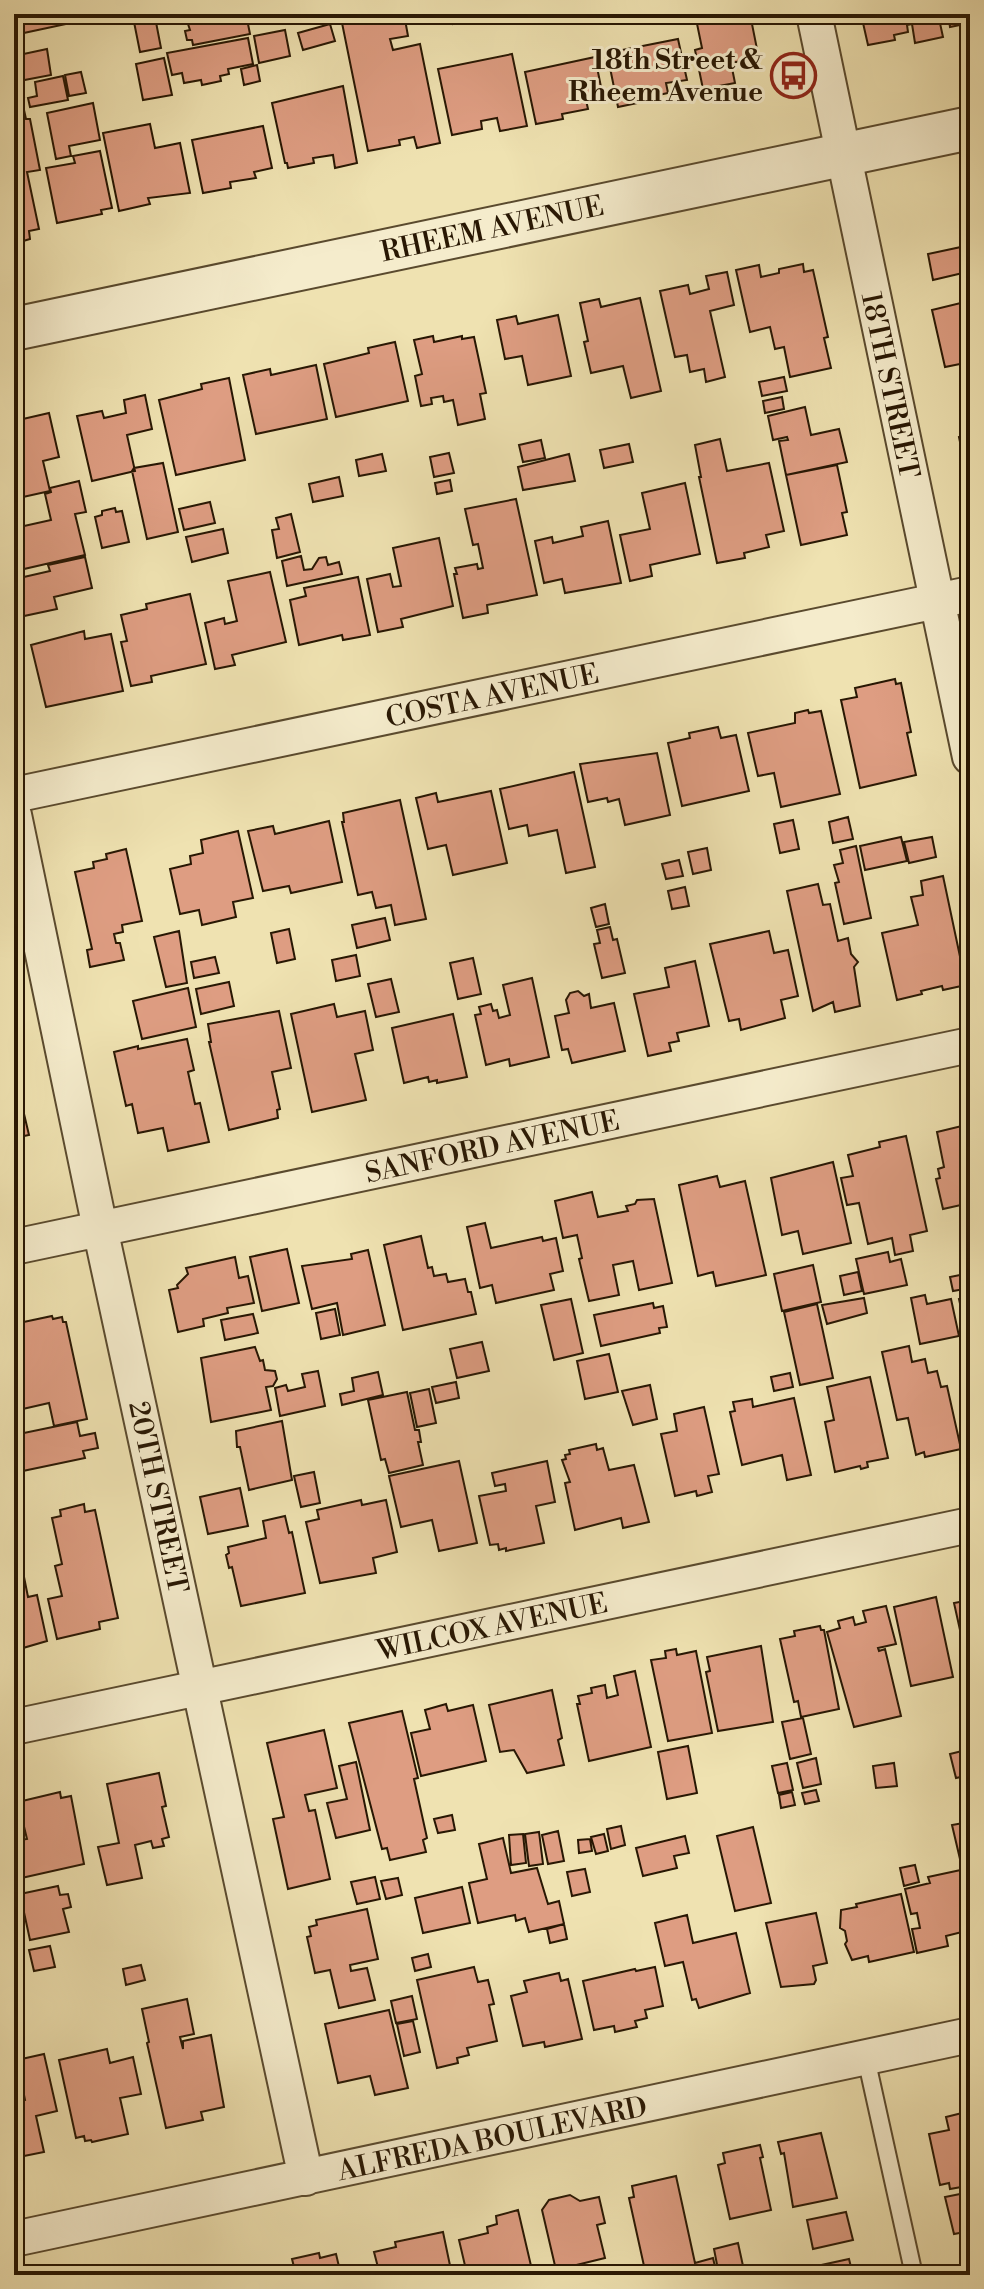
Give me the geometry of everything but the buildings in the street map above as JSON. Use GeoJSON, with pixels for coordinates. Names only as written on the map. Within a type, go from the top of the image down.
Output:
{"type":"FeatureCollection","features":[{"type":"Feature","properties":{"kind":"street","name":"18TH STREET"},"geometry":{"type":"LineString","coordinates":[[814,14],[970,757]]}},
{"type":"Feature","properties":{"kind":"street","name":"RHEEM AVENUE"},"geometry":{"type":"LineString","coordinates":[[14,329],[970,128]]}},
{"type":"Feature","properties":{"kind":"street","name":"COSTA AVENUE"},"geometry":{"type":"LineString","coordinates":[[14,795],[970,594]]}},
{"type":"Feature","properties":{"kind":"street","name":"20TH STREET"},"geometry":{"type":"LineString","coordinates":[[14,815],[100,1228],[306,2178]]}},
{"type":"Feature","properties":{"kind":"street","name":"SANFORD AVENUE"},"geometry":{"type":"LineString","coordinates":[[14,1247],[970,1045]]}},
{"type":"Feature","properties":{"kind":"street","name":"WILCOX AVENUE"},"geometry":{"type":"LineString","coordinates":[[14,1727],[970,1525]]}},
{"type":"Feature","properties":{"kind":"street","name":"ALFREDA BOULEVARD"},"geometry":{"type":"LineString","coordinates":[[14,2239],[970,2035]]}},
{"type":"Feature","properties":{"kind":"lane"},"geometry":{"type":"LineString","coordinates":[[866,2058],[914,2275]]}},
{"type":"Feature","properties":{"kind":"place","name":"18th Street & Rheem Avenue"},"geometry":{"type":"Point","coordinates":[794,75]}}]}
